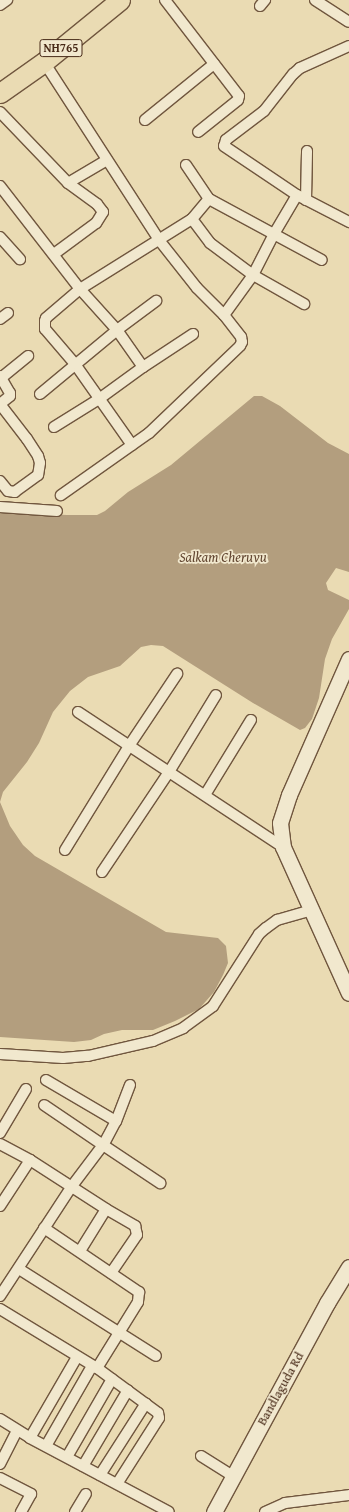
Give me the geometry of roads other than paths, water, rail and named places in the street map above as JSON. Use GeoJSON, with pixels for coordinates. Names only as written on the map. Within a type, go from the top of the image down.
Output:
{"type":"FeatureCollection","features":[{"type":"Feature","properties":{"kind":"highway","name":"NH765"},"geometry":{"type":"LineString","coordinates":[[0,93],[44,62],[120,0]]}},
{"type":"Feature","properties":{"kind":"street"},"geometry":{"type":"LineString","coordinates":[[0,5],[6,0]]}},
{"type":"Feature","properties":{"kind":"street"},"geometry":{"type":"LineString","coordinates":[[165,0],[237,93],[238,100],[198,132]]}},
{"type":"Feature","properties":{"kind":"street"},"geometry":{"type":"LineString","coordinates":[[315,0],[349,22]]}},
{"type":"Feature","properties":{"kind":"street"},"geometry":{"type":"LineString","coordinates":[[349,46],[300,68],[293,74],[264,111],[226,140],[224,146],[297,195],[349,222]]}},
{"type":"Feature","properties":{"kind":"street"},"geometry":{"type":"LineString","coordinates":[[44,62],[160,240],[197,288],[224,315],[241,337],[240,346],[149,433],[61,495]]}},
{"type":"Feature","properties":{"kind":"street"},"geometry":{"type":"LineString","coordinates":[[145,120],[214,64]]}},
{"type":"Feature","properties":{"kind":"street"},"geometry":{"type":"LineString","coordinates":[[0,112],[68,183],[97,204],[103,212],[96,222],[54,254]]}},
{"type":"Feature","properties":{"kind":"street"},"geometry":{"type":"LineString","coordinates":[[306,200],[307,151]]}},
{"type":"Feature","properties":{"kind":"street"},"geometry":{"type":"LineString","coordinates":[[68,183],[107,160]]}},
{"type":"Feature","properties":{"kind":"street"},"geometry":{"type":"LineString","coordinates":[[186,165],[209,199],[322,260]]}},
{"type":"Feature","properties":{"kind":"street"},"geometry":{"type":"LineString","coordinates":[[0,186],[80,289],[118,330],[144,367]]}},
{"type":"Feature","properties":{"kind":"street"},"geometry":{"type":"LineString","coordinates":[[224,315],[253,275],[274,234],[297,195]]}},
{"type":"Feature","properties":{"kind":"street"},"geometry":{"type":"LineString","coordinates":[[132,445],[98,399],[75,364],[44,325],[46,318],[80,289],[192,219],[209,199]]}},
{"type":"Feature","properties":{"kind":"street"},"geometry":{"type":"LineString","coordinates":[[192,219],[210,244],[253,275],[304,304]]}},
{"type":"Feature","properties":{"kind":"street"},"geometry":{"type":"LineString","coordinates":[[0,237],[20,259]]}},
{"type":"Feature","properties":{"kind":"street"},"geometry":{"type":"LineString","coordinates":[[40,394],[75,364],[156,301]]}},
{"type":"Feature","properties":{"kind":"street"},"geometry":{"type":"LineString","coordinates":[[54,427],[193,334]]}},
{"type":"Feature","properties":{"kind":"street"},"geometry":{"type":"LineString","coordinates":[[0,481],[8,491],[15,492],[38,475],[40,463],[38,456],[0,404],[10,396],[10,393],[1,377],[28,356]]}},
{"type":"Feature","properties":{"kind":"street"},"geometry":{"type":"LineString","coordinates":[[0,507],[57,511]]}},
{"type":"Feature","properties":{"kind":"street"},"geometry":{"type":"LineString","coordinates":[[349,659],[284,809],[280,823],[283,847],[349,992]]}},
{"type":"Feature","properties":{"kind":"street"},"geometry":{"type":"LineString","coordinates":[[65,850],[129,746],[177,674]]}},
{"type":"Feature","properties":{"kind":"street"},"geometry":{"type":"LineString","coordinates":[[102,872],[169,772],[216,695]]}},
{"type":"Feature","properties":{"kind":"street"},"geometry":{"type":"LineString","coordinates":[[78,712],[283,847]]}},
{"type":"Feature","properties":{"kind":"street"},"geometry":{"type":"LineString","coordinates":[[204,796],[250,720]]}},
{"type":"Feature","properties":{"kind":"street"},"geometry":{"type":"LineString","coordinates":[[0,1054],[63,1058],[88,1056],[153,1041],[183,1028],[213,1006],[259,934],[277,920],[311,910]]}},
{"type":"Feature","properties":{"kind":"street"},"geometry":{"type":"LineString","coordinates":[[46,1080],[116,1121]]}},
{"type":"Feature","properties":{"kind":"street"},"geometry":{"type":"LineString","coordinates":[[0,1296],[72,1186],[103,1145],[116,1121],[130,1085]]}},
{"type":"Feature","properties":{"kind":"street"},"geometry":{"type":"LineString","coordinates":[[0,1132],[26,1089]]}},
{"type":"Feature","properties":{"kind":"street"},"geometry":{"type":"LineString","coordinates":[[44,1105],[160,1183]]}},
{"type":"Feature","properties":{"kind":"street"},"geometry":{"type":"LineString","coordinates":[[0,1144],[30,1160],[135,1226],[138,1232],[111,1273]]}},
{"type":"Feature","properties":{"kind":"street"},"geometry":{"type":"LineString","coordinates":[[0,1206],[30,1160]]}},
{"type":"Feature","properties":{"kind":"street"},"geometry":{"type":"LineString","coordinates":[[80,1251],[106,1209]]}},
{"type":"Feature","properties":{"kind":"street"},"geometry":{"type":"LineString","coordinates":[[44,1228],[139,1292],[138,1302],[95,1367],[46,1446]]}},
{"type":"Feature","properties":{"kind":"street","name":"Bandlaguda Rd"},"geometry":{"type":"LineString","coordinates":[[214,1512],[327,1303],[349,1267]]}},
{"type":"Feature","properties":{"kind":"street"},"geometry":{"type":"LineString","coordinates":[[19,1269],[119,1331],[156,1356]]}},
{"type":"Feature","properties":{"kind":"street"},"geometry":{"type":"LineString","coordinates":[[0,1309],[95,1367],[158,1413],[159,1418],[117,1484]]}},
{"type":"Feature","properties":{"kind":"street"},"geometry":{"type":"LineString","coordinates":[[30,1438],[77,1357]]}},
{"type":"Feature","properties":{"kind":"street"},"geometry":{"type":"LineString","coordinates":[[67,1457],[112,1379]]}},
{"type":"Feature","properties":{"kind":"street"},"geometry":{"type":"LineString","coordinates":[[83,1466],[128,1390]]}},
{"type":"Feature","properties":{"kind":"street"},"geometry":{"type":"LineString","coordinates":[[100,1475],[146,1403]]}},
{"type":"Feature","properties":{"kind":"street"},"geometry":{"type":"LineString","coordinates":[[0,1419],[17,1431],[169,1512]]}},
{"type":"Feature","properties":{"kind":"street"},"geometry":{"type":"LineString","coordinates":[[0,1464],[17,1431]]}},
{"type":"Feature","properties":{"kind":"street"},"geometry":{"type":"LineString","coordinates":[[201,1456],[233,1476]]}},
{"type":"Feature","properties":{"kind":"street"},"geometry":{"type":"LineString","coordinates":[[0,1478],[31,1494],[21,1512]]}},
{"type":"Feature","properties":{"kind":"street"},"geometry":{"type":"LineString","coordinates":[[75,1512],[86,1494]]}},
{"type":"Feature","properties":{"kind":"street"},"geometry":{"type":"LineString","coordinates":[[265,1512],[285,1503],[349,1495]]}},
{"type":"Feature","properties":{"kind":"water","name":"Salkam Cheruvu"},"geometry":{"type":"Polygon","coordinates":[[[254,396],[262,396],[280,406],[328,443],[349,454],[349,572],[336,568],[326,583],[328,590],[349,600],[349,609],[332,639],[325,659],[319,698],[312,719],[305,728],[300,730],[253,703],[163,646],[151,645],[141,647],[120,666],[88,677],[70,691],[53,712],[39,743],[27,762],[3,792],[0,802],[0,512],[97,515],[105,511],[128,492],[171,465],[254,396]]]}},
{"type":"Feature","properties":{"kind":"water"},"geometry":{"type":"Polygon","coordinates":[[[0,802],[10,826],[23,845],[35,856],[166,932],[218,938],[226,946],[228,963],[223,975],[214,992],[199,1009],[153,1030],[122,1030],[104,1034],[91,1040],[74,1042],[0,1037],[0,802]]]}}]}
